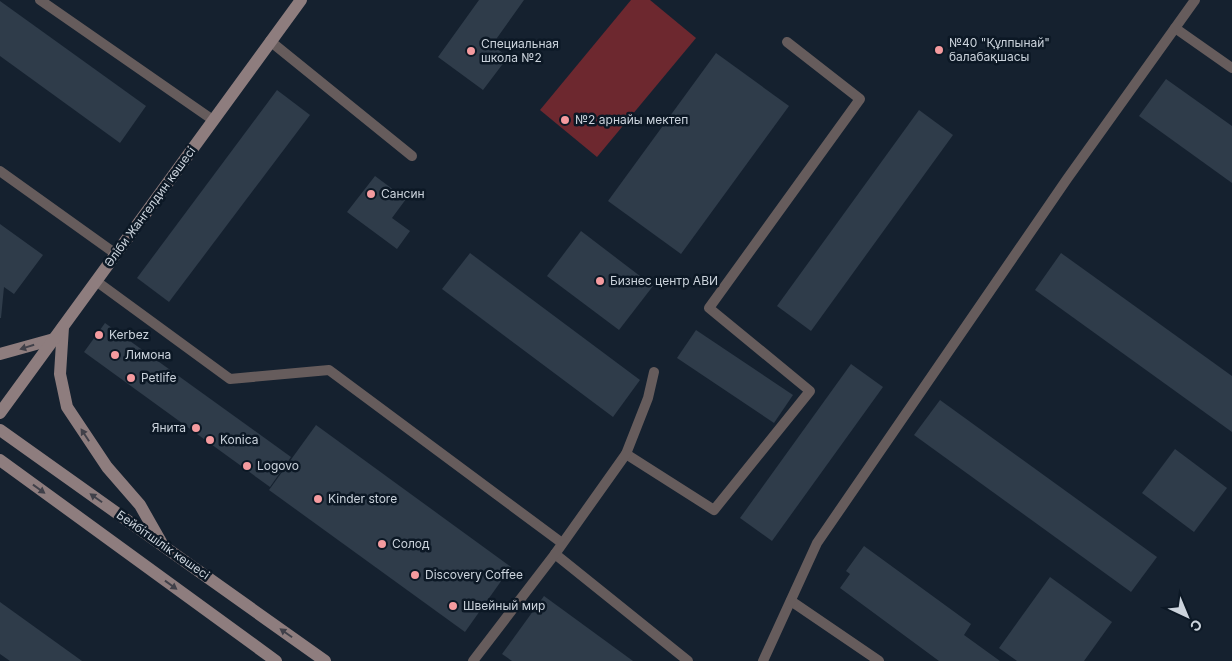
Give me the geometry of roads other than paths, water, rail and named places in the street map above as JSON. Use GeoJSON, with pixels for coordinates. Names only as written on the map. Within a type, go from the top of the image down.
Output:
{"type":"FeatureCollection","features":[{"type":"Feature","properties":{"kind":"main road","name":"Әліби Жангелдин көшесі"},"geometry":{"type":"LineString","coordinates":[[0,413],[301,0]]}},
{"type":"Feature","properties":{"kind":"main road"},"geometry":{"type":"LineString","coordinates":[[63,327],[60,374],[67,406],[107,467],[140,505],[164,546]]}},
{"type":"Feature","properties":{"kind":"main road"},"geometry":{"type":"LineString","coordinates":[[0,354],[54,339]]}},
{"type":"Feature","properties":{"kind":"main road","name":"Бейбітшілік көшесі"},"geometry":{"type":"LineString","coordinates":[[0,430],[325,661]]}},
{"type":"Feature","properties":{"kind":"main road"},"geometry":{"type":"LineString","coordinates":[[0,460],[276,661]]}},
{"type":"Feature","properties":{"kind":"lane"},"geometry":{"type":"LineString","coordinates":[[40,0],[213,120]]}},
{"type":"Feature","properties":{"kind":"lane"},"geometry":{"type":"LineString","coordinates":[[763,661],[817,544],[1067,179],[1195,0]]}},
{"type":"Feature","properties":{"kind":"lane"},"geometry":{"type":"LineString","coordinates":[[1175,28],[1232,68]]}},
{"type":"Feature","properties":{"kind":"lane"},"geometry":{"type":"LineString","coordinates":[[270,41],[412,156]]}},
{"type":"Feature","properties":{"kind":"lane"},"geometry":{"type":"LineString","coordinates":[[626,454],[714,510],[810,391],[709,308],[860,99],[787,42]]}},
{"type":"Feature","properties":{"kind":"lane"},"geometry":{"type":"LineString","coordinates":[[0,171],[116,254]]}},
{"type":"Feature","properties":{"kind":"lane"},"geometry":{"type":"LineString","coordinates":[[96,281],[230,379],[328,370],[562,543]]}},
{"type":"Feature","properties":{"kind":"lane"},"geometry":{"type":"LineString","coordinates":[[473,661],[555,554],[626,454],[648,398],[654,372]]}},
{"type":"Feature","properties":{"kind":"lane"},"geometry":{"type":"LineString","coordinates":[[555,554],[688,661]]}},
{"type":"Feature","properties":{"kind":"lane"},"geometry":{"type":"LineString","coordinates":[[791,601],[879,661]]}},
{"type":"Feature","properties":{"kind":"place","name":"№40 \"Құлпынай\" балабақшасы"},"geometry":{"type":"Point","coordinates":[939,50]}},
{"type":"Feature","properties":{"kind":"place","name":"Специальная школа №2"},"geometry":{"type":"Point","coordinates":[471,51]}},
{"type":"Feature","properties":{"kind":"place","name":"№2 арнайы мектеп"},"geometry":{"type":"Point","coordinates":[565,120]}},
{"type":"Feature","properties":{"kind":"place","name":"Сансин"},"geometry":{"type":"Point","coordinates":[371,194]}},
{"type":"Feature","properties":{"kind":"place","name":"Бизнес центр АВИ"},"geometry":{"type":"Point","coordinates":[600,281]}},
{"type":"Feature","properties":{"kind":"place","name":"Kerbez"},"geometry":{"type":"Point","coordinates":[99,335]}},
{"type":"Feature","properties":{"kind":"place","name":"Лимона"},"geometry":{"type":"Point","coordinates":[115,355]}},
{"type":"Feature","properties":{"kind":"place","name":"Petlife"},"geometry":{"type":"Point","coordinates":[131,378]}},
{"type":"Feature","properties":{"kind":"place","name":"Янита"},"geometry":{"type":"Point","coordinates":[196,428]}},
{"type":"Feature","properties":{"kind":"place","name":"Konica"},"geometry":{"type":"Point","coordinates":[210,440]}},
{"type":"Feature","properties":{"kind":"place","name":"Logovo"},"geometry":{"type":"Point","coordinates":[247,466]}},
{"type":"Feature","properties":{"kind":"place","name":"Kinder store"},"geometry":{"type":"Point","coordinates":[318,499]}},
{"type":"Feature","properties":{"kind":"place","name":"Солод"},"geometry":{"type":"Point","coordinates":[382,544]}},
{"type":"Feature","properties":{"kind":"place","name":"Discovery Coffee"},"geometry":{"type":"Point","coordinates":[415,575]}},
{"type":"Feature","properties":{"kind":"place","name":"Швейный мир"},"geometry":{"type":"Point","coordinates":[453,606]}}]}
